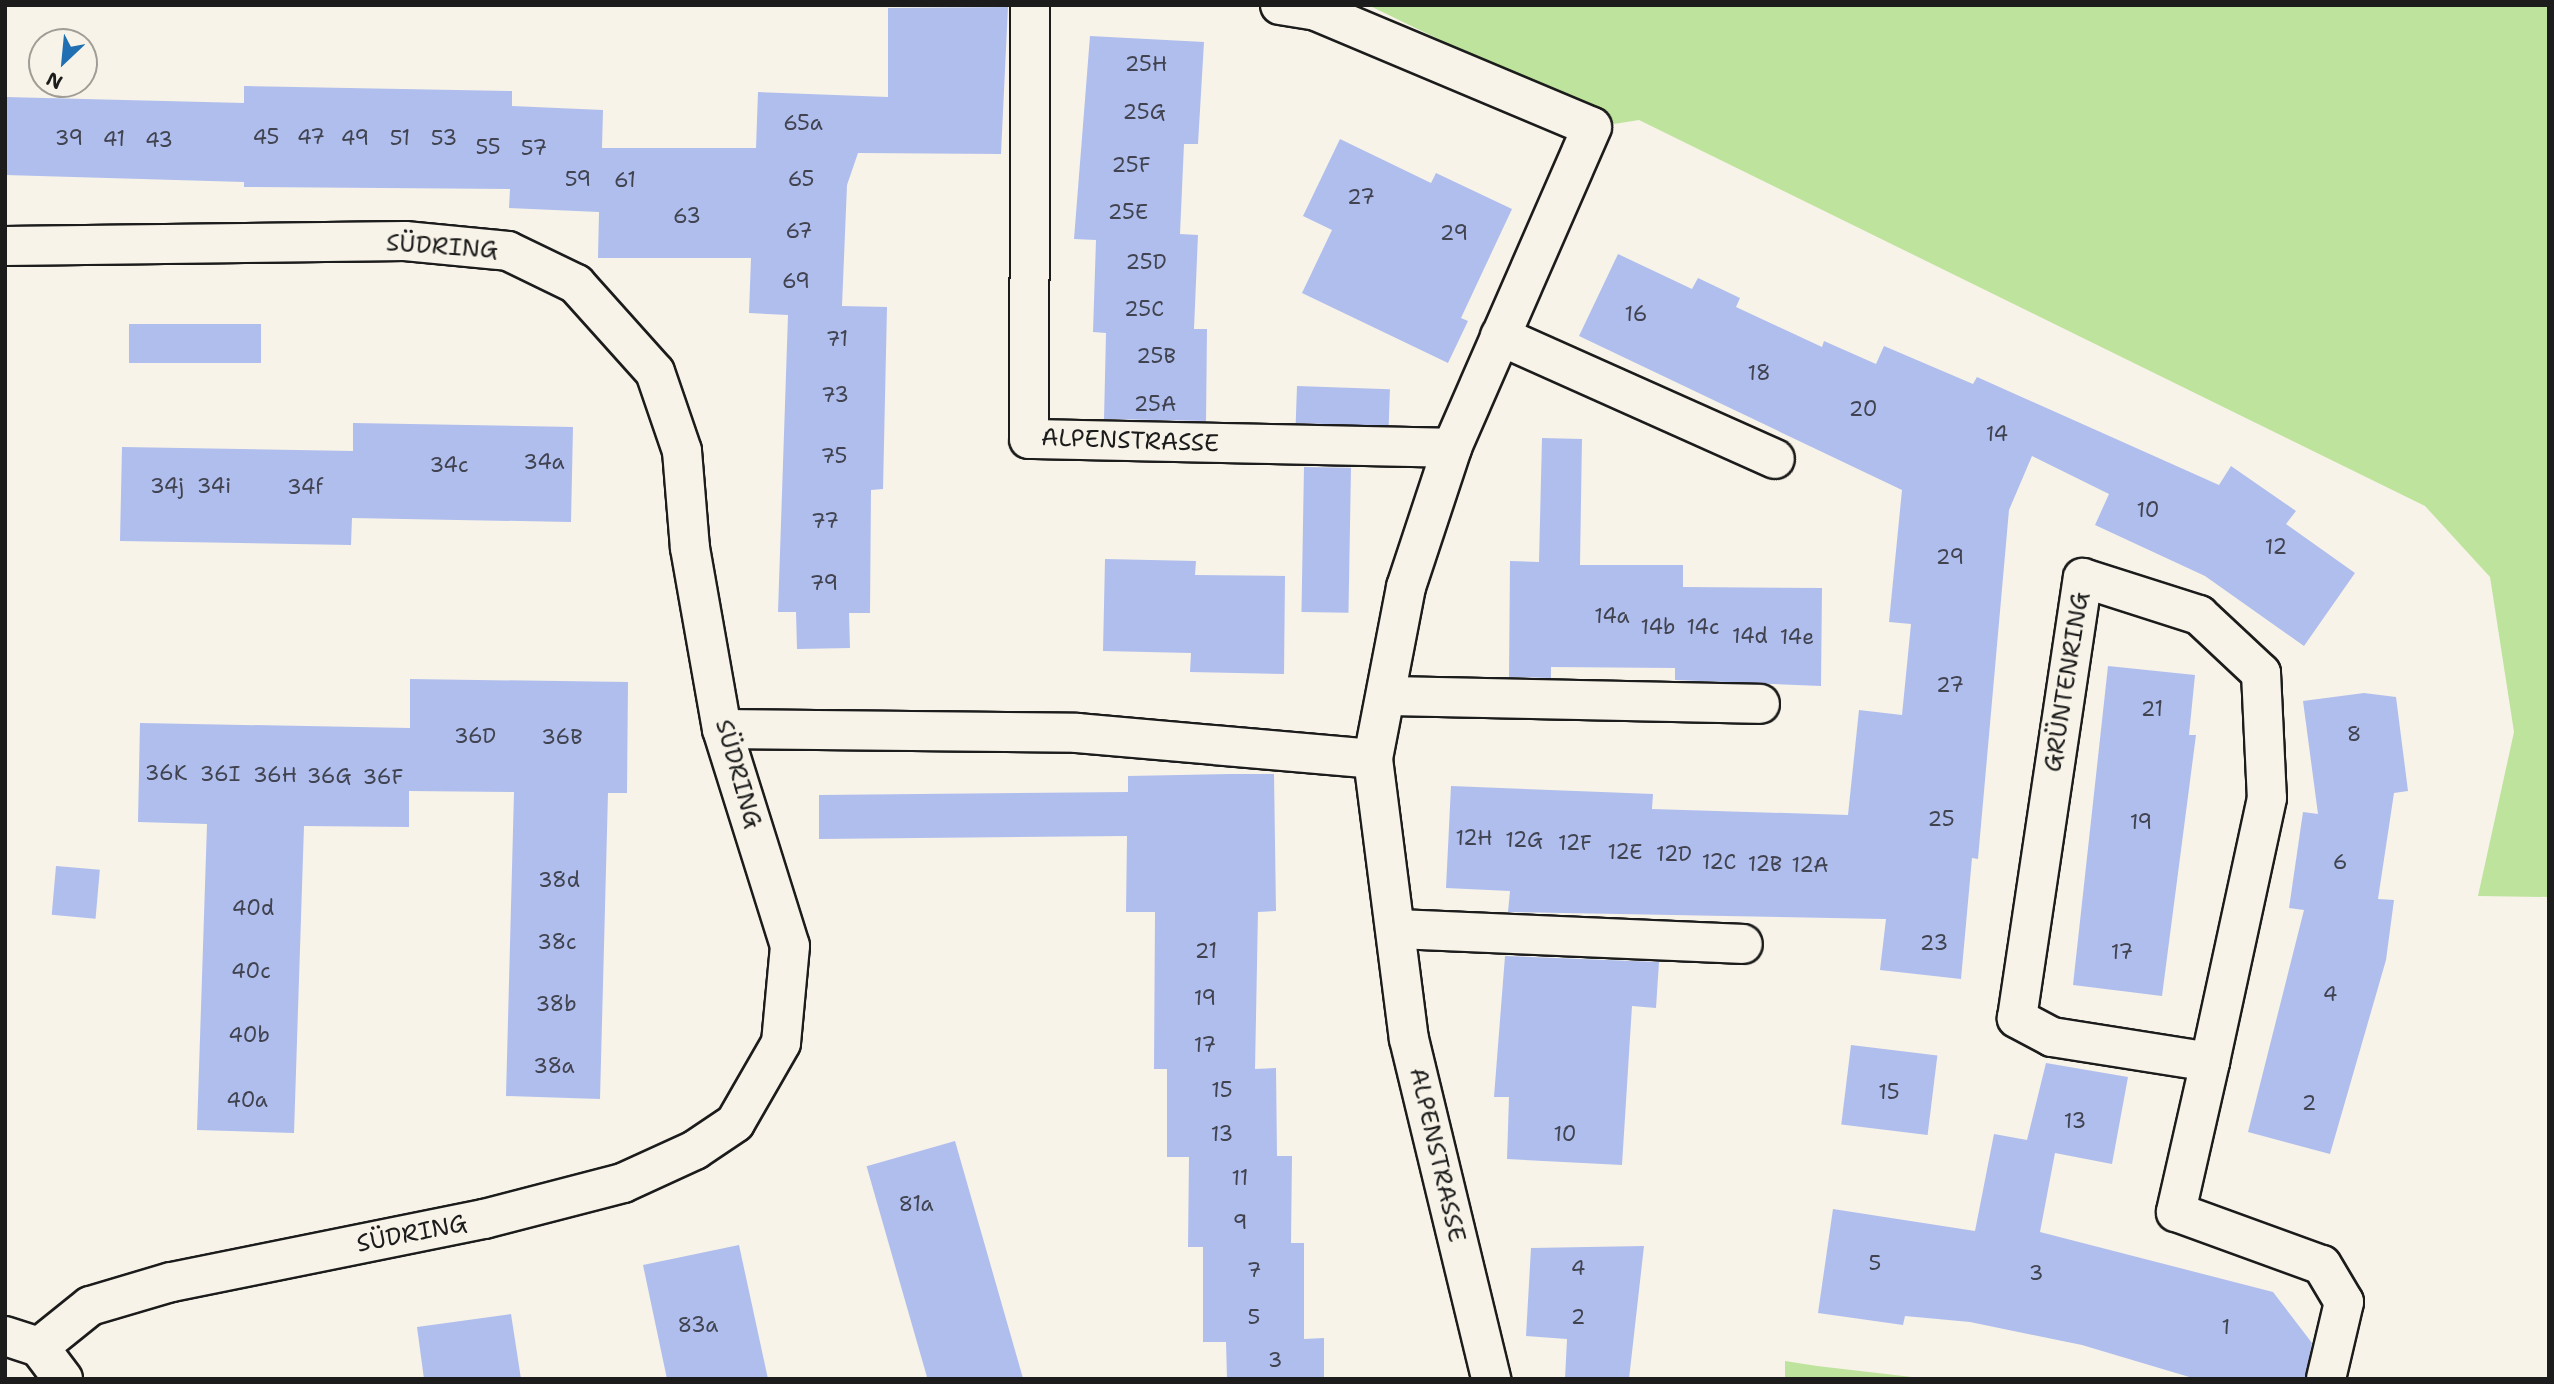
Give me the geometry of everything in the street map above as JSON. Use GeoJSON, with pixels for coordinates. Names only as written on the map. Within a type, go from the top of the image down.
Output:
{"type":"FeatureCollection","features":[{"type":"Feature","properties":{"kind":"street","name":"ALPENSTRASSE"},"geometry":{"type":"LineString","coordinates":[[1030,5],[1029,439],[1452,448]]}},
{"type":"Feature","properties":{"kind":"street","name":"ALPENSTRASSE"},"geometry":{"type":"LineString","coordinates":[[1280,5],[1316,11],[1592,127],[1452,448],[1406,587],[1373,759],[1399,929],[1409,1039],[1491,1379]]}},
{"type":"Feature","properties":{"kind":"street","name":"SÜDRING"},"geometry":{"type":"LineString","coordinates":[[5,246],[405,241],[508,251],[576,284],[654,372],[682,451],[690,548],[722,729],[790,946],[781,1043],[734,1123],[623,1183],[484,1219],[171,1282],[90,1306],[22,1341],[63,1379]]}},
{"type":"Feature","properties":{"kind":"street"},"geometry":{"type":"LineString","coordinates":[[1500,336],[1775,459]]}},
{"type":"Feature","properties":{"kind":"street","name":"GRÜNTENRING"},"geometry":{"type":"LineString","coordinates":[[2210,1062],[2052,1037],[2017,1018],[2083,578],[2199,615],[2261,673],[2267,798],[2210,1062],[2176,1212],[2322,1265],[2344,1302],[2326,1379]]}},
{"type":"Feature","properties":{"kind":"street"},"geometry":{"type":"LineString","coordinates":[[1386,696],[1760,704]]}},
{"type":"Feature","properties":{"kind":"street"},"geometry":{"type":"LineString","coordinates":[[722,729],[1077,733],[1373,759]]}},
{"type":"Feature","properties":{"kind":"street"},"geometry":{"type":"LineString","coordinates":[[1399,929],[1743,944]]}},
{"type":"Feature","properties":{"kind":"green space"},"geometry":{"type":"Polygon","coordinates":[[[1368,5],[2549,5],[2549,897],[2478,896],[2514,732],[2490,577],[2425,506],[1639,120],[1614,124],[1368,5]]]}},
{"type":"Feature","properties":{"kind":"green space"},"geometry":{"type":"Polygon","coordinates":[[[1785,1361],[1817,1366],[1929,1379],[1785,1379],[1785,1361]]]}},
{"type":"Feature","properties":{"kind":"building"},"geometry":{"type":"Polygon","coordinates":[[[1008,7],[1001,154],[858,153],[847,185],[842,306],[887,307],[883,489],[871,490],[870,613],[849,613],[850,648],[797,649],[796,612],[778,612],[788,315],[749,313],[751,258],[598,258],[599,212],[509,208],[510,189],[244,187],[244,182],[5,175],[5,97],[244,103],[244,86],[512,91],[512,106],[603,110],[602,148],[756,148],[758,92],[888,97],[888,8],[1008,7]]]}},
{"type":"Feature","properties":{"kind":"building"},"geometry":{"type":"Polygon","coordinates":[[[1090,36],[1204,42],[1198,144],[1184,144],[1180,234],[1198,235],[1194,329],[1207,329],[1206,421],[1104,419],[1106,333],[1093,332],[1096,240],[1074,239],[1090,36]]]}},
{"type":"Feature","properties":{"kind":"building"},"geometry":{"type":"Polygon","coordinates":[[[1340,139],[1431,183],[1436,173],[1512,209],[1461,318],[1468,321],[1448,363],[1302,293],[1332,230],[1303,216],[1340,139]]]}},
{"type":"Feature","properties":{"kind":"building"},"geometry":{"type":"Polygon","coordinates":[[[1618,254],[1692,289],[1698,278],[1740,298],[1736,307],[1822,347],[1824,341],[1876,364],[1884,346],[1973,384],[1977,377],[2219,485],[2231,466],[2296,511],[2286,524],[2355,573],[2304,646],[2205,576],[2095,525],[2109,494],[2032,456],[2009,510],[1978,859],[1972,858],[1961,979],[1880,970],[1886,919],[1508,912],[1510,891],[1446,888],[1451,786],[1653,794],[1652,809],[1848,815],[1859,710],[1902,715],[1911,624],[1889,622],[1902,490],[1579,336],[1618,254]]]}},
{"type":"Feature","properties":{"kind":"building"},"geometry":{"type":"Polygon","coordinates":[[[129,324],[261,324],[261,363],[129,363],[129,324]]]}},
{"type":"Feature","properties":{"kind":"building"},"geometry":{"type":"Polygon","coordinates":[[[1297,386],[1390,389],[1389,426],[1296,423],[1297,386]]]}},
{"type":"Feature","properties":{"kind":"building"},"geometry":{"type":"Polygon","coordinates":[[[353,423],[573,427],[571,522],[352,518],[351,545],[120,541],[122,447],[353,451],[353,423]]]}},
{"type":"Feature","properties":{"kind":"building"},"geometry":{"type":"Polygon","coordinates":[[[1542,438],[1582,439],[1580,565],[1683,565],[1683,587],[1822,588],[1821,686],[1675,680],[1675,668],[1551,667],[1551,678],[1509,677],[1510,561],[1539,562],[1542,438]]]}},
{"type":"Feature","properties":{"kind":"building"},"geometry":{"type":"Polygon","coordinates":[[[1304,467],[1351,468],[1348,613],[1301,612],[1304,467]]]}},
{"type":"Feature","properties":{"kind":"building"},"geometry":{"type":"Polygon","coordinates":[[[1105,559],[1196,561],[1195,575],[1285,576],[1284,674],[1190,672],[1191,653],[1103,651],[1105,559]]]}},
{"type":"Feature","properties":{"kind":"building"},"geometry":{"type":"Polygon","coordinates":[[[2108,666],[2195,675],[2189,735],[2196,735],[2162,996],[2073,985],[2108,666]]]}},
{"type":"Feature","properties":{"kind":"building"},"geometry":{"type":"Polygon","coordinates":[[[410,679],[628,682],[627,793],[608,793],[600,1099],[506,1096],[514,792],[409,791],[409,827],[304,826],[294,1133],[197,1130],[207,824],[138,822],[140,723],[410,728],[410,679]]]}},
{"type":"Feature","properties":{"kind":"building"},"geometry":{"type":"Polygon","coordinates":[[[2364,693],[2396,697],[2408,791],[2394,793],[2378,899],[2394,900],[2386,960],[2330,1154],[2248,1132],[2304,910],[2289,908],[2303,812],[2318,814],[2303,701],[2364,693]]]}},
{"type":"Feature","properties":{"kind":"building"},"geometry":{"type":"Polygon","coordinates":[[[1274,774],[1276,911],[1258,912],[1255,1069],[1276,1068],[1277,1156],[1292,1156],[1291,1243],[1304,1243],[1304,1339],[1324,1338],[1324,1379],[1227,1379],[1226,1342],[1203,1342],[1203,1247],[1188,1247],[1189,1157],[1167,1157],[1167,1069],[1154,1069],[1155,912],[1126,912],[1127,836],[819,839],[819,795],[1128,792],[1128,776],[1274,774]]]}},
{"type":"Feature","properties":{"kind":"building"},"geometry":{"type":"Polygon","coordinates":[[[56,866],[100,870],[96,919],[52,915],[56,866]]]}},
{"type":"Feature","properties":{"kind":"building"},"geometry":{"type":"Polygon","coordinates":[[[1505,956],[1659,962],[1656,1008],[1632,1006],[1622,1165],[1507,1159],[1509,1097],[1494,1097],[1505,956]]]}},
{"type":"Feature","properties":{"kind":"building"},"geometry":{"type":"Polygon","coordinates":[[[1851,1045],[1937,1056],[1928,1135],[1841,1124],[1851,1045]]]}},
{"type":"Feature","properties":{"kind":"building"},"geometry":{"type":"Polygon","coordinates":[[[2046,1063],[2128,1077],[2112,1164],[2055,1153],[2040,1232],[2273,1292],[2312,1343],[2305,1379],[2196,1379],[2082,1345],[1970,1322],[1905,1316],[1903,1325],[1818,1313],[1833,1209],[1975,1231],[1994,1134],[2027,1140],[2046,1063]]]}},
{"type":"Feature","properties":{"kind":"building"},"geometry":{"type":"Polygon","coordinates":[[[955,1141],[1023,1379],[928,1379],[867,1166],[955,1141]]]}},
{"type":"Feature","properties":{"kind":"building"},"geometry":{"type":"Polygon","coordinates":[[[739,1245],[768,1379],[667,1379],[643,1265],[739,1245]]]}},
{"type":"Feature","properties":{"kind":"building"},"geometry":{"type":"Polygon","coordinates":[[[1644,1246],[1629,1379],[1565,1379],[1567,1339],[1526,1336],[1531,1248],[1644,1246]]]}},
{"type":"Feature","properties":{"kind":"building"},"geometry":{"type":"Polygon","coordinates":[[[511,1314],[521,1379],[424,1379],[417,1327],[511,1314]]]}}]}
